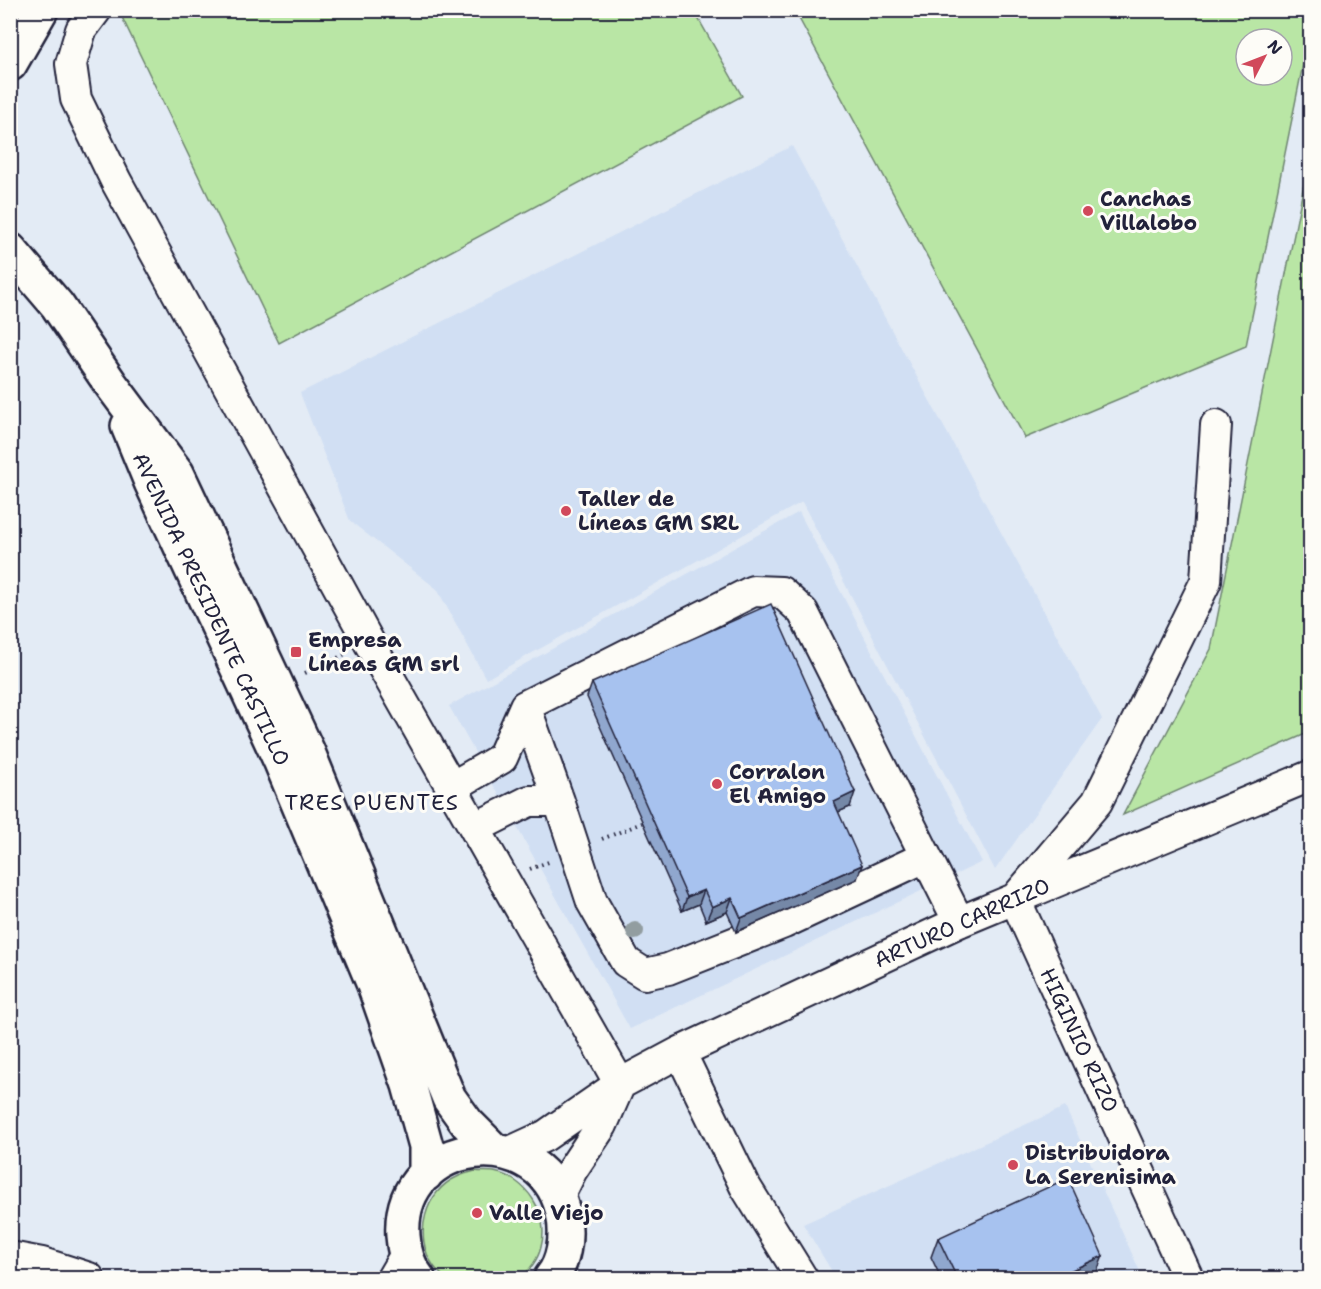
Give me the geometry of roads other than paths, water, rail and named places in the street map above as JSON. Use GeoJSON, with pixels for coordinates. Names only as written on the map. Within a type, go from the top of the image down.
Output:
{"type":"FeatureCollection","features":[{"type":"Feature","properties":{"kind":"main road"},"geometry":{"type":"LineString","coordinates":[[10,64],[41,10]]}},
{"type":"Feature","properties":{"kind":"main road","name":"AVENIDA PRESIDENTE CASTILLO"},"geometry":{"type":"LineString","coordinates":[[10,250],[57,305],[110,383],[177,472],[307,750],[449,1098],[467,1123],[501,1152],[526,1161],[542,1174],[558,1198],[566,1228],[563,1252],[553,1277]]}},
{"type":"Feature","properties":{"kind":"main road","name":"AVENIDA PRESIDENTE CASTILLO"},"geometry":{"type":"LineString","coordinates":[[110,383],[151,482],[280,760],[374,986],[424,1135],[426,1174]]}},
{"type":"Feature","properties":{"kind":"main road"},"geometry":{"type":"LineString","coordinates":[[405,1270],[402,1224],[408,1200],[418,1183],[432,1168],[468,1151],[501,1152]]}},
{"type":"Feature","properties":{"kind":"street"},"geometry":{"type":"LineString","coordinates":[[88,20],[71,64],[76,99],[116,181],[370,644],[620,1084],[602,1125],[572,1170],[558,1198]]}},
{"type":"Feature","properties":{"kind":"street"},"geometry":{"type":"LineString","coordinates":[[1015,899],[1097,802],[1206,581],[1216,425]]}},
{"type":"Feature","properties":{"kind":"street"},"geometry":{"type":"LineString","coordinates":[[452,787],[502,758],[525,706],[753,591],[781,592],[803,612],[959,922]]}},
{"type":"Feature","properties":{"kind":"street"},"geometry":{"type":"LineString","coordinates":[[525,706],[592,902],[626,962],[645,974],[668,969],[784,923],[925,857]]}},
{"type":"Feature","properties":{"kind":"street","name":"ARTURO CARRIZO"},"geometry":{"type":"LineString","coordinates":[[501,1152],[545,1136],[620,1084],[680,1052],[959,922],[1308,786]]}},
{"type":"Feature","properties":{"kind":"street"},"geometry":{"type":"LineString","coordinates":[[475,828],[529,801],[559,801]]}},
{"type":"Feature","properties":{"kind":"street","name":"HIGINIO RIZO"},"geometry":{"type":"LineString","coordinates":[[1015,899],[1188,1278]]}},
{"type":"Feature","properties":{"kind":"street"},"geometry":{"type":"LineString","coordinates":[[680,1052],[745,1186],[802,1278]]}},
{"type":"Feature","properties":{"kind":"street"},"geometry":{"type":"LineString","coordinates":[[10,1257],[42,1263],[89,1278]]}},
{"type":"Feature","properties":{"kind":"place","name":"Canchas Villalobo"},"geometry":{"type":"Point","coordinates":[1088,211]}},
{"type":"Feature","properties":{"kind":"place","name":"Taller de Líneas GM SRL"},"geometry":{"type":"Point","coordinates":[566,511]}},
{"type":"Feature","properties":{"kind":"place","name":"Empresa Líneas GM srl"},"geometry":{"type":"Point","coordinates":[296,652]}},
{"type":"Feature","properties":{"kind":"place","name":"Corralon El Amigo"},"geometry":{"type":"Point","coordinates":[717,784]}},
{"type":"Feature","properties":{"kind":"place","name":"Distribuidora La Serenisima"},"geometry":{"type":"Point","coordinates":[1013,1165]}},
{"type":"Feature","properties":{"kind":"place","name":"Valle Viejo"},"geometry":{"type":"Point","coordinates":[477,1213]}},
{"type":"Feature","properties":{"kind":"district","name":"TRES PUENTES"},"geometry":{"type":"Point","coordinates":[372,802]}}]}
